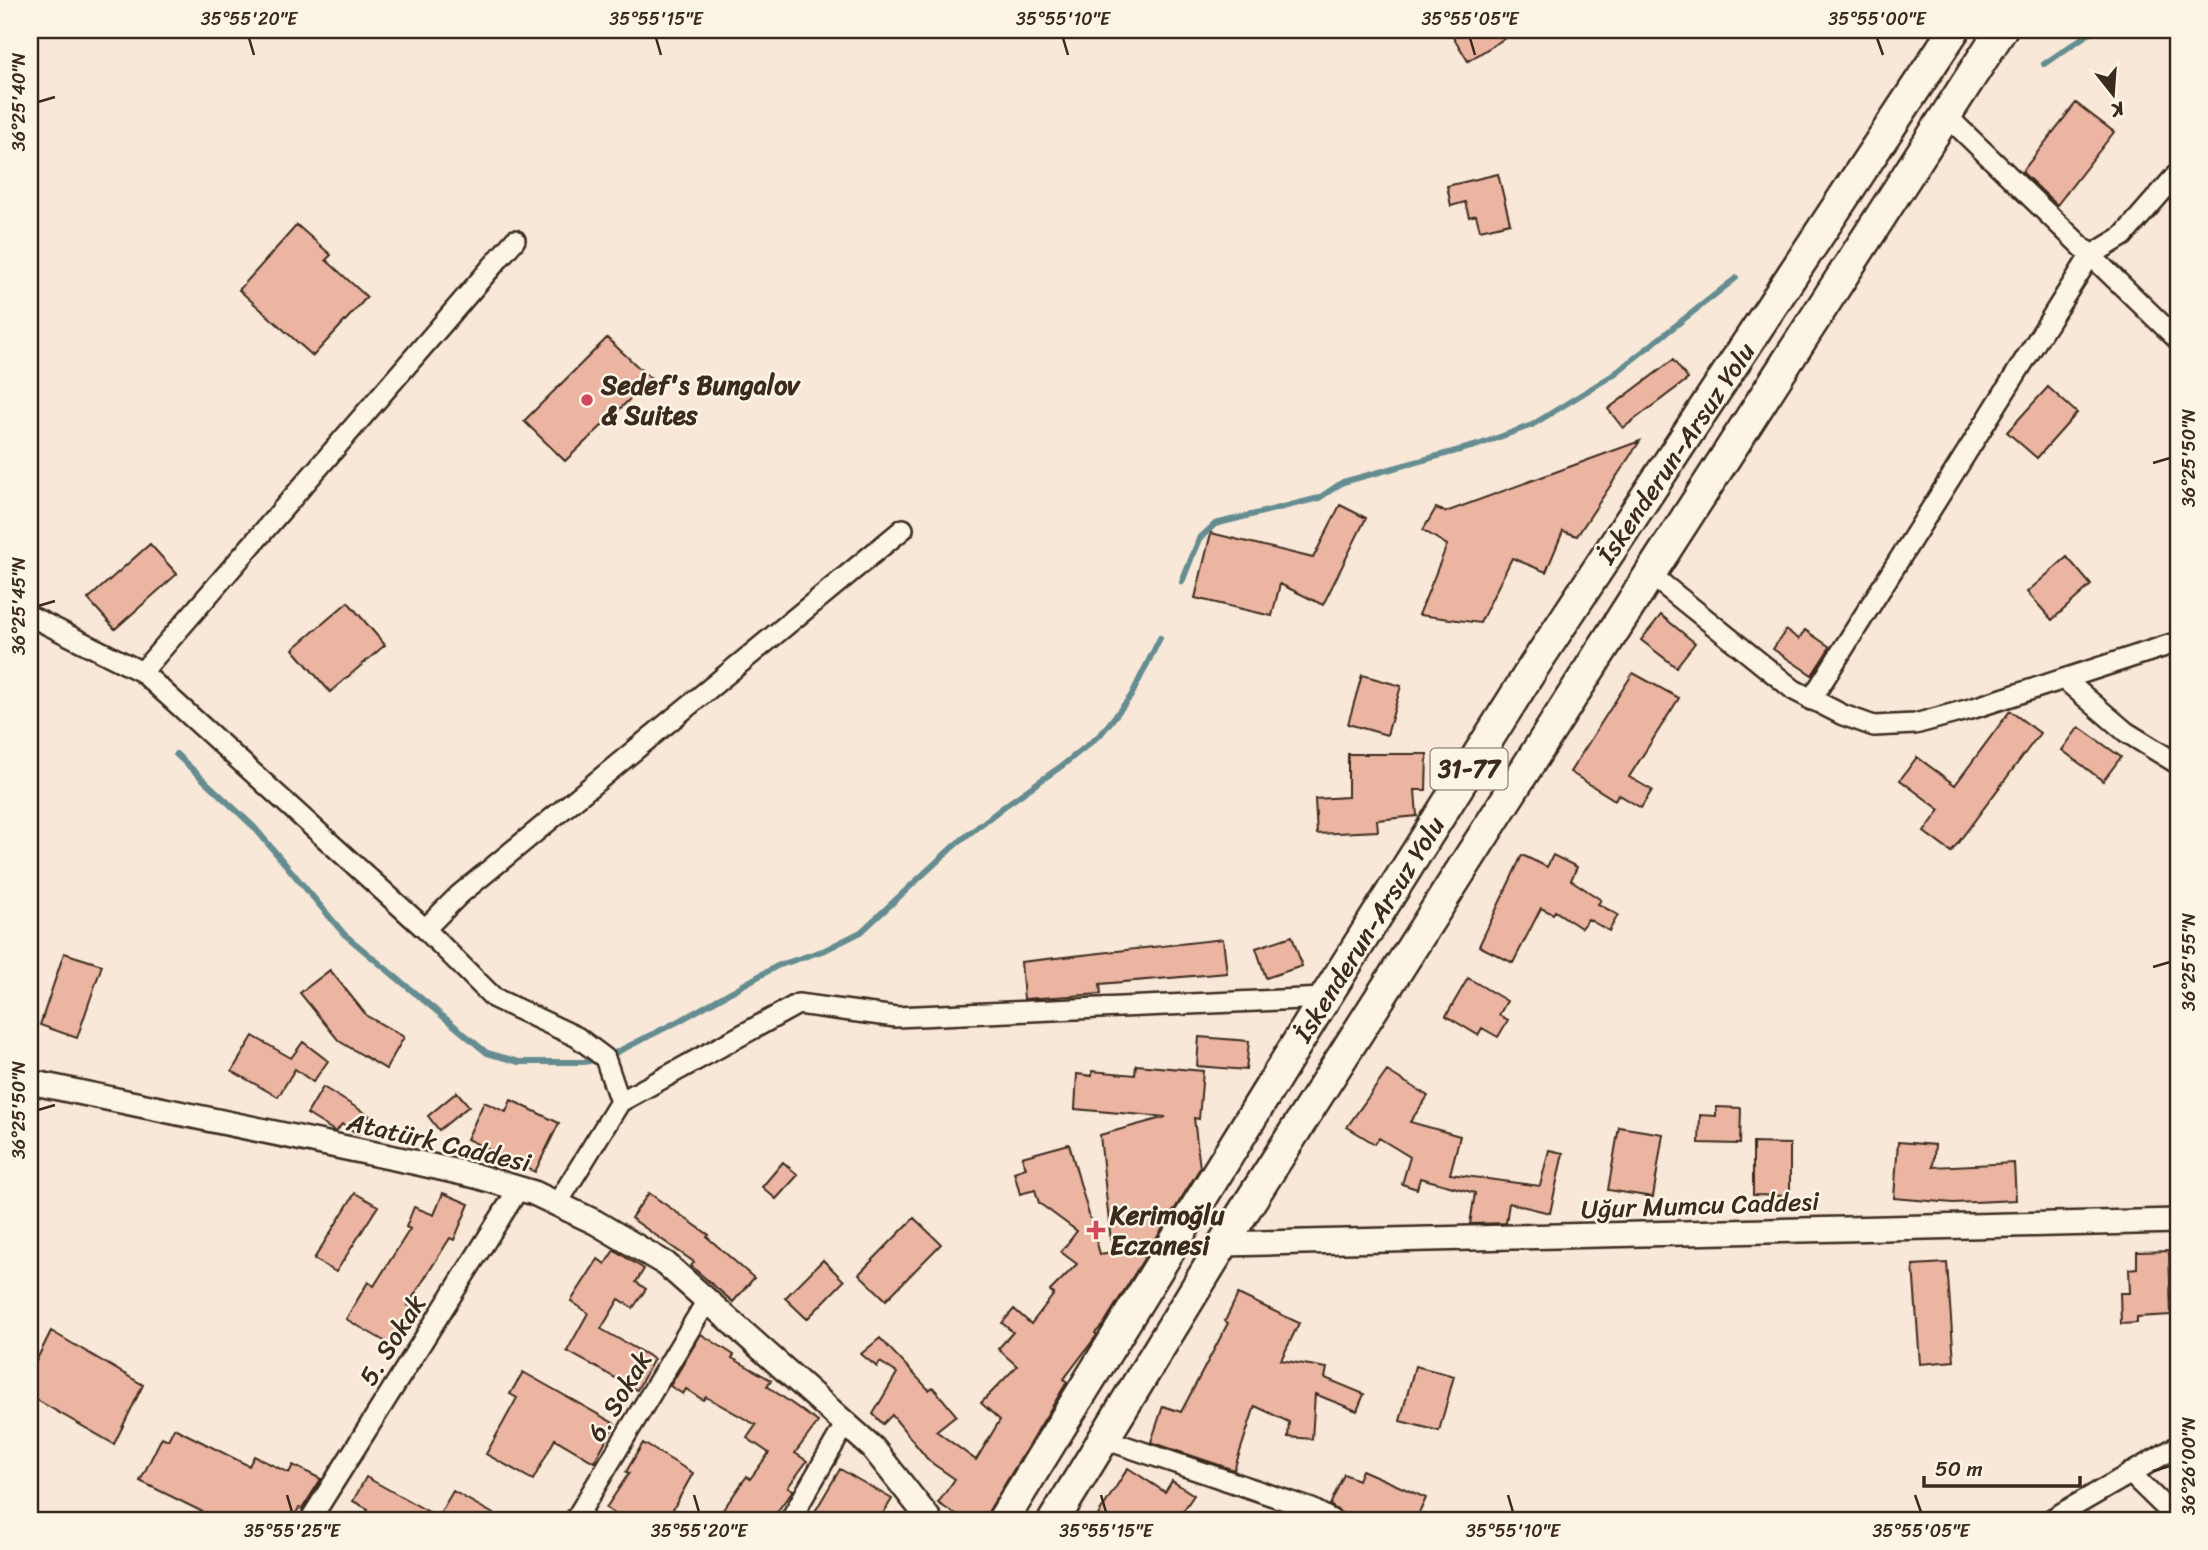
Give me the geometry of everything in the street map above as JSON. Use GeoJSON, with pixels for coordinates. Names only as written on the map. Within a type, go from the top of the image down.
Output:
{"type":"FeatureCollection","features":[{"type":"Feature","properties":{"kind":"main road","name":"İskenderun-Arsuz Yolu"},"geometry":{"type":"LineString","coordinates":[[1003,1520],[1325,998],[1534,666],[1954,30]]}},
{"type":"Feature","properties":{"kind":"main road","name":"İskenderun-Arsuz Yolu"},"geometry":{"type":"LineString","coordinates":[[1054,1520],[1223,1244],[2001,30]]}},
{"type":"Feature","properties":{"kind":"street"},"geometry":{"type":"LineString","coordinates":[[1947,116],[2178,340]]}},
{"type":"Feature","properties":{"kind":"street"},"geometry":{"type":"LineString","coordinates":[[1811,700],[2090,256],[2123,236],[2178,173]]}},
{"type":"Feature","properties":{"kind":"street"},"geometry":{"type":"LineString","coordinates":[[142,672],[515,240]]}},
{"type":"Feature","properties":{"kind":"street"},"geometry":{"type":"LineString","coordinates":[[425,929],[459,895],[903,529]]}},
{"type":"Feature","properties":{"kind":"street"},"geometry":{"type":"LineString","coordinates":[[1650,574],[1794,690],[1811,700],[1874,726],[1915,724],[2178,642]]}},
{"type":"Feature","properties":{"kind":"street"},"geometry":{"type":"LineString","coordinates":[[30,616],[142,672],[425,929],[494,998],[577,1037],[605,1058],[620,1102]]}},
{"type":"Feature","properties":{"kind":"street"},"geometry":{"type":"LineString","coordinates":[[2064,679],[2126,732],[2178,764]]}},
{"type":"Feature","properties":{"kind":"street"},"geometry":{"type":"LineString","coordinates":[[557,1204],[620,1102],[798,1004],[896,1017],[1325,998]]}},
{"type":"Feature","properties":{"kind":"street","name":"Atatürk Caddesi"},"geometry":{"type":"LineString","coordinates":[[30,1082],[418,1163],[519,1188],[595,1222],[666,1264],[708,1299],[873,1448],[930,1520]]}},
{"type":"Feature","properties":{"kind":"street","name":"5. Sokak"},"geometry":{"type":"LineString","coordinates":[[310,1520],[519,1188]]}},
{"type":"Feature","properties":{"kind":"street","name":"Uğur Mumcu Caddesi"},"geometry":{"type":"LineString","coordinates":[[1223,1244],[2178,1221]]}},
{"type":"Feature","properties":{"kind":"street","name":"6. Sokak"},"geometry":{"type":"LineString","coordinates":[[575,1520],[708,1299]]}},
{"type":"Feature","properties":{"kind":"street"},"geometry":{"type":"LineString","coordinates":[[790,1520],[846,1423]]}},
{"type":"Feature","properties":{"kind":"street"},"geometry":{"type":"LineString","coordinates":[[1104,1439],[1312,1508],[1332,1520]]}},
{"type":"Feature","properties":{"kind":"street"},"geometry":{"type":"LineString","coordinates":[[2050,1520],[2178,1446]]}},
{"type":"Feature","properties":{"kind":"street"},"geometry":{"type":"LineString","coordinates":[[2130,1473],[2178,1520]]}},
{"type":"Feature","properties":{"kind":"building"},"geometry":{"type":"Polygon","coordinates":[[[1449,30],[1518,30],[1468,61],[1449,30]]]}},
{"type":"Feature","properties":{"kind":"building"},"geometry":{"type":"Polygon","coordinates":[[[2076,103],[2114,132],[2057,205],[2022,172],[2076,103]]]}},
{"type":"Feature","properties":{"kind":"building"},"geometry":{"type":"Polygon","coordinates":[[[1498,174],[1510,223],[1480,230],[1476,215],[1469,217],[1465,202],[1451,206],[1447,186],[1498,174]]]}},
{"type":"Feature","properties":{"kind":"building"},"geometry":{"type":"Polygon","coordinates":[[[297,225],[331,255],[326,260],[367,297],[313,356],[239,290],[297,225]]]}},
{"type":"Feature","properties":{"kind":"building","name":"Sedef's Bungalov & Suites"},"geometry":{"type":"Polygon","coordinates":[[[607,338],[651,379],[565,461],[524,421],[607,338]]]}},
{"type":"Feature","properties":{"kind":"building"},"geometry":{"type":"Polygon","coordinates":[[[1673,360],[1688,379],[1623,428],[1608,409],[1673,360]]]}},
{"type":"Feature","properties":{"kind":"building"},"geometry":{"type":"Polygon","coordinates":[[[2048,387],[2077,413],[2037,458],[2007,432],[2048,387]]]}},
{"type":"Feature","properties":{"kind":"building"},"geometry":{"type":"Polygon","coordinates":[[[1640,441],[1577,536],[1563,531],[1546,572],[1512,558],[1480,623],[1419,615],[1447,545],[1423,530],[1436,508],[1446,512],[1640,441]]]}},
{"type":"Feature","properties":{"kind":"building"},"geometry":{"type":"Polygon","coordinates":[[[1340,505],[1366,518],[1323,605],[1280,584],[1272,616],[1195,598],[1211,533],[1313,558],[1340,505]]]}},
{"type":"Feature","properties":{"kind":"building"},"geometry":{"type":"Polygon","coordinates":[[[150,544],[177,574],[115,629],[88,599],[150,544]]]}},
{"type":"Feature","properties":{"kind":"building"},"geometry":{"type":"Polygon","coordinates":[[[2067,557],[2091,585],[2052,620],[2027,592],[2067,557]]]}},
{"type":"Feature","properties":{"kind":"building"},"geometry":{"type":"Polygon","coordinates":[[[348,602],[385,645],[330,692],[293,649],[348,602]]]}},
{"type":"Feature","properties":{"kind":"building"},"geometry":{"type":"Polygon","coordinates":[[[1661,615],[1695,643],[1676,667],[1641,640],[1661,615]]]}},
{"type":"Feature","properties":{"kind":"building"},"geometry":{"type":"Polygon","coordinates":[[[1786,630],[1799,639],[1805,630],[1830,647],[1812,675],[1773,649],[1786,630]]]}},
{"type":"Feature","properties":{"kind":"building"},"geometry":{"type":"Polygon","coordinates":[[[1633,673],[1679,698],[1629,777],[1652,790],[1641,808],[1618,794],[1615,800],[1570,772],[1633,673]]]}},
{"type":"Feature","properties":{"kind":"building"},"geometry":{"type":"Polygon","coordinates":[[[1362,675],[1401,686],[1387,735],[1348,724],[1362,675]]]}},
{"type":"Feature","properties":{"kind":"building"},"geometry":{"type":"Polygon","coordinates":[[[2010,711],[2040,733],[1951,852],[1924,832],[1940,810],[1900,780],[1917,757],[1955,785],[2010,711]]]}},
{"type":"Feature","properties":{"kind":"building"},"geometry":{"type":"Polygon","coordinates":[[[2079,727],[2121,757],[2103,781],[2062,750],[2079,727]]]}},
{"type":"Feature","properties":{"kind":"building"},"geometry":{"type":"Polygon","coordinates":[[[1348,754],[1427,754],[1426,790],[1415,790],[1417,816],[1377,820],[1378,831],[1317,834],[1315,799],[1348,797],[1348,754]]]}},
{"type":"Feature","properties":{"kind":"building"},"geometry":{"type":"Polygon","coordinates":[[[1522,855],[1547,867],[1553,855],[1577,867],[1571,880],[1601,900],[1598,904],[1618,915],[1609,931],[1588,919],[1581,928],[1555,911],[1553,914],[1541,908],[1513,963],[1479,946],[1522,855]]]}},
{"type":"Feature","properties":{"kind":"building"},"geometry":{"type":"Polygon","coordinates":[[[1292,936],[1302,966],[1266,978],[1256,948],[1292,936]]]}},
{"type":"Feature","properties":{"kind":"building"},"geometry":{"type":"Polygon","coordinates":[[[1223,939],[1227,973],[1100,984],[1101,994],[1024,999],[1021,962],[1223,939]]]}},
{"type":"Feature","properties":{"kind":"building"},"geometry":{"type":"Polygon","coordinates":[[[64,953],[102,965],[77,1038],[40,1025],[64,953]]]}},
{"type":"Feature","properties":{"kind":"building"},"geometry":{"type":"Polygon","coordinates":[[[330,970],[367,1016],[404,1037],[386,1069],[339,1041],[300,993],[330,970]]]}},
{"type":"Feature","properties":{"kind":"building"},"geometry":{"type":"Polygon","coordinates":[[[1468,978],[1507,1001],[1499,1015],[1508,1020],[1498,1037],[1482,1028],[1478,1035],[1446,1016],[1468,978]]]}},
{"type":"Feature","properties":{"kind":"building"},"geometry":{"type":"Polygon","coordinates":[[[253,1036],[291,1058],[303,1042],[328,1061],[313,1082],[295,1069],[278,1097],[232,1071],[253,1036]]]}},
{"type":"Feature","properties":{"kind":"building"},"geometry":{"type":"Polygon","coordinates":[[[1199,1037],[1249,1041],[1246,1070],[1197,1066],[1199,1037]]]}},
{"type":"Feature","properties":{"kind":"building"},"geometry":{"type":"Polygon","coordinates":[[[1136,1065],[1203,1071],[1199,1119],[1194,1118],[1200,1168],[1103,1325],[1095,1333],[1097,1335],[1064,1379],[1067,1382],[988,1512],[982,1520],[964,1520],[938,1503],[955,1479],[929,1461],[892,1415],[883,1424],[873,1414],[897,1373],[880,1362],[877,1367],[861,1354],[880,1338],[929,1390],[933,1387],[956,1415],[936,1431],[976,1460],[1000,1420],[981,1403],[1017,1366],[998,1349],[1013,1332],[1002,1323],[1014,1309],[1031,1324],[1054,1294],[1050,1291],[1077,1264],[1061,1252],[1077,1231],[1039,1203],[1035,1190],[1020,1194],[1014,1172],[1026,1168],[1022,1157],[1069,1144],[1100,1254],[1112,1252],[1100,1135],[1166,1117],[1075,1109],[1077,1074],[1092,1076],[1092,1071],[1135,1075],[1136,1065]]]}},
{"type":"Feature","properties":{"kind":"building"},"geometry":{"type":"Polygon","coordinates":[[[1387,1071],[1428,1096],[1410,1122],[1460,1136],[1450,1174],[1540,1186],[1549,1150],[1563,1153],[1550,1213],[1509,1203],[1506,1223],[1470,1224],[1475,1193],[1420,1178],[1417,1189],[1402,1184],[1410,1157],[1379,1138],[1375,1144],[1347,1127],[1387,1071]]]}},
{"type":"Feature","properties":{"kind":"building"},"geometry":{"type":"Polygon","coordinates":[[[323,1087],[370,1116],[358,1134],[342,1124],[336,1132],[307,1114],[323,1087]]]}},
{"type":"Feature","properties":{"kind":"building"},"geometry":{"type":"Polygon","coordinates":[[[457,1092],[469,1106],[439,1130],[428,1116],[457,1092]]]}},
{"type":"Feature","properties":{"kind":"building"},"geometry":{"type":"Polygon","coordinates":[[[511,1100],[559,1123],[535,1172],[467,1139],[484,1102],[506,1112],[511,1100]]]}},
{"type":"Feature","properties":{"kind":"building"},"geometry":{"type":"Polygon","coordinates":[[[1716,1107],[1741,1108],[1740,1144],[1699,1143],[1700,1115],[1716,1116],[1716,1107]]]}},
{"type":"Feature","properties":{"kind":"building"},"geometry":{"type":"Polygon","coordinates":[[[1619,1127],[1663,1134],[1653,1197],[1608,1190],[1619,1127]]]}},
{"type":"Feature","properties":{"kind":"building"},"geometry":{"type":"Polygon","coordinates":[[[1898,1142],[1935,1145],[1933,1167],[2014,1163],[2016,1200],[1953,1203],[1894,1198],[1898,1142]]]}},
{"type":"Feature","properties":{"kind":"building"},"geometry":{"type":"Polygon","coordinates":[[[1753,1143],[1790,1144],[1790,1196],[1753,1195],[1753,1143]]]}},
{"type":"Feature","properties":{"kind":"building"},"geometry":{"type":"Polygon","coordinates":[[[783,1162],[798,1175],[776,1199],[762,1187],[783,1162]]]}},
{"type":"Feature","properties":{"kind":"building"},"geometry":{"type":"Polygon","coordinates":[[[355,1193],[378,1206],[336,1272],[314,1259],[355,1193]]]}},
{"type":"Feature","properties":{"kind":"building"},"geometry":{"type":"Polygon","coordinates":[[[443,1193],[469,1204],[454,1240],[450,1238],[408,1305],[414,1309],[393,1346],[346,1319],[368,1282],[374,1286],[410,1229],[406,1227],[414,1207],[434,1215],[443,1193]]]}},
{"type":"Feature","properties":{"kind":"building"},"geometry":{"type":"Polygon","coordinates":[[[649,1193],[709,1235],[707,1237],[754,1278],[733,1302],[691,1266],[694,1262],[631,1218],[649,1193]]]}},
{"type":"Feature","properties":{"kind":"building"},"geometry":{"type":"Polygon","coordinates":[[[914,1218],[941,1244],[886,1300],[859,1274],[914,1218]]]}},
{"type":"Feature","properties":{"kind":"building"},"geometry":{"type":"Polygon","coordinates":[[[614,1250],[644,1269],[636,1282],[646,1289],[633,1308],[619,1299],[601,1329],[654,1359],[637,1390],[567,1351],[588,1313],[571,1301],[598,1259],[605,1264],[614,1250]]]}},
{"type":"Feature","properties":{"kind":"building"},"geometry":{"type":"Polygon","coordinates":[[[2169,1251],[2171,1315],[2137,1317],[2137,1323],[2121,1324],[2120,1293],[2130,1293],[2129,1269],[2137,1268],[2137,1252],[2169,1251]]]}},
{"type":"Feature","properties":{"kind":"building"},"geometry":{"type":"Polygon","coordinates":[[[823,1260],[844,1281],[807,1319],[785,1298],[823,1260]]]}},
{"type":"Feature","properties":{"kind":"building"},"geometry":{"type":"Polygon","coordinates":[[[1947,1263],[1954,1361],[1920,1364],[1913,1265],[1947,1263]]]}},
{"type":"Feature","properties":{"kind":"building"},"geometry":{"type":"Polygon","coordinates":[[[1238,1294],[1299,1323],[1281,1360],[1327,1368],[1325,1378],[1364,1394],[1357,1411],[1315,1394],[1312,1439],[1288,1437],[1289,1422],[1255,1406],[1234,1470],[1151,1442],[1163,1406],[1181,1412],[1228,1323],[1225,1321],[1238,1294]]]}},
{"type":"Feature","properties":{"kind":"building"},"geometry":{"type":"Polygon","coordinates":[[[51,1331],[143,1385],[114,1444],[30,1396],[30,1373],[51,1331]]]}},
{"type":"Feature","properties":{"kind":"building"},"geometry":{"type":"Polygon","coordinates":[[[701,1334],[734,1355],[732,1358],[771,1380],[767,1386],[818,1422],[795,1453],[807,1461],[788,1487],[793,1490],[771,1520],[730,1520],[720,1514],[747,1476],[750,1479],[769,1453],[747,1438],[756,1425],[706,1397],[703,1400],[686,1389],[683,1394],[670,1386],[701,1334]]]}},
{"type":"Feature","properties":{"kind":"building"},"geometry":{"type":"Polygon","coordinates":[[[1415,1366],[1454,1376],[1439,1431],[1400,1421],[1415,1366]]]}},
{"type":"Feature","properties":{"kind":"building"},"geometry":{"type":"Polygon","coordinates":[[[523,1372],[615,1424],[594,1462],[555,1439],[533,1480],[486,1454],[517,1398],[510,1394],[523,1372]]]}},
{"type":"Feature","properties":{"kind":"building"},"geometry":{"type":"Polygon","coordinates":[[[174,1428],[249,1466],[254,1456],[289,1473],[293,1465],[321,1479],[292,1520],[219,1520],[140,1481],[162,1437],[168,1440],[174,1428]]]}},
{"type":"Feature","properties":{"kind":"building"},"geometry":{"type":"Polygon","coordinates":[[[643,1443],[693,1473],[667,1520],[624,1520],[606,1508],[629,1473],[626,1472],[643,1443]]]}},
{"type":"Feature","properties":{"kind":"building"},"geometry":{"type":"Polygon","coordinates":[[[1128,1468],[1165,1492],[1172,1481],[1194,1495],[1177,1520],[1095,1520],[1128,1468]]]}},
{"type":"Feature","properties":{"kind":"building"},"geometry":{"type":"Polygon","coordinates":[[[840,1469],[892,1499],[879,1520],[810,1520],[840,1469]]]}},
{"type":"Feature","properties":{"kind":"building"},"geometry":{"type":"Polygon","coordinates":[[[1362,1470],[1426,1498],[1416,1520],[1361,1520],[1343,1514],[1330,1505],[1344,1474],[1358,1480],[1362,1470]]]}},
{"type":"Feature","properties":{"kind":"building"},"geometry":{"type":"Polygon","coordinates":[[[366,1477],[438,1517],[453,1491],[504,1520],[362,1520],[368,1509],[353,1501],[366,1477]]]}},
{"type":"Feature","properties":{"kind":"waterway"},"geometry":{"type":"LineString","coordinates":[[2044,64],[2094,30]]}},
{"type":"Feature","properties":{"kind":"waterway"},"geometry":{"type":"LineString","coordinates":[[1182,582],[1199,539],[1215,524],[1319,498],[1343,482],[1478,445],[1532,425],[1613,375],[1736,278]]}},
{"type":"Feature","properties":{"kind":"waterway"},"geometry":{"type":"LineString","coordinates":[[176,754],[254,827],[344,934],[487,1053],[519,1062],[584,1062],[605,1058],[681,1020],[777,966],[825,950],[861,932],[956,844],[1101,734],[1131,696],[1160,638]]}},
{"type":"Feature","properties":{"kind":"place","name":"Sedef's Bungalov & Suites"},"geometry":{"type":"Point","coordinates":[587,400]}},
{"type":"Feature","properties":{"kind":"place","name":"Kerimoğlu Eczanesi"},"geometry":{"type":"Point","coordinates":[1096,1230]}}]}
